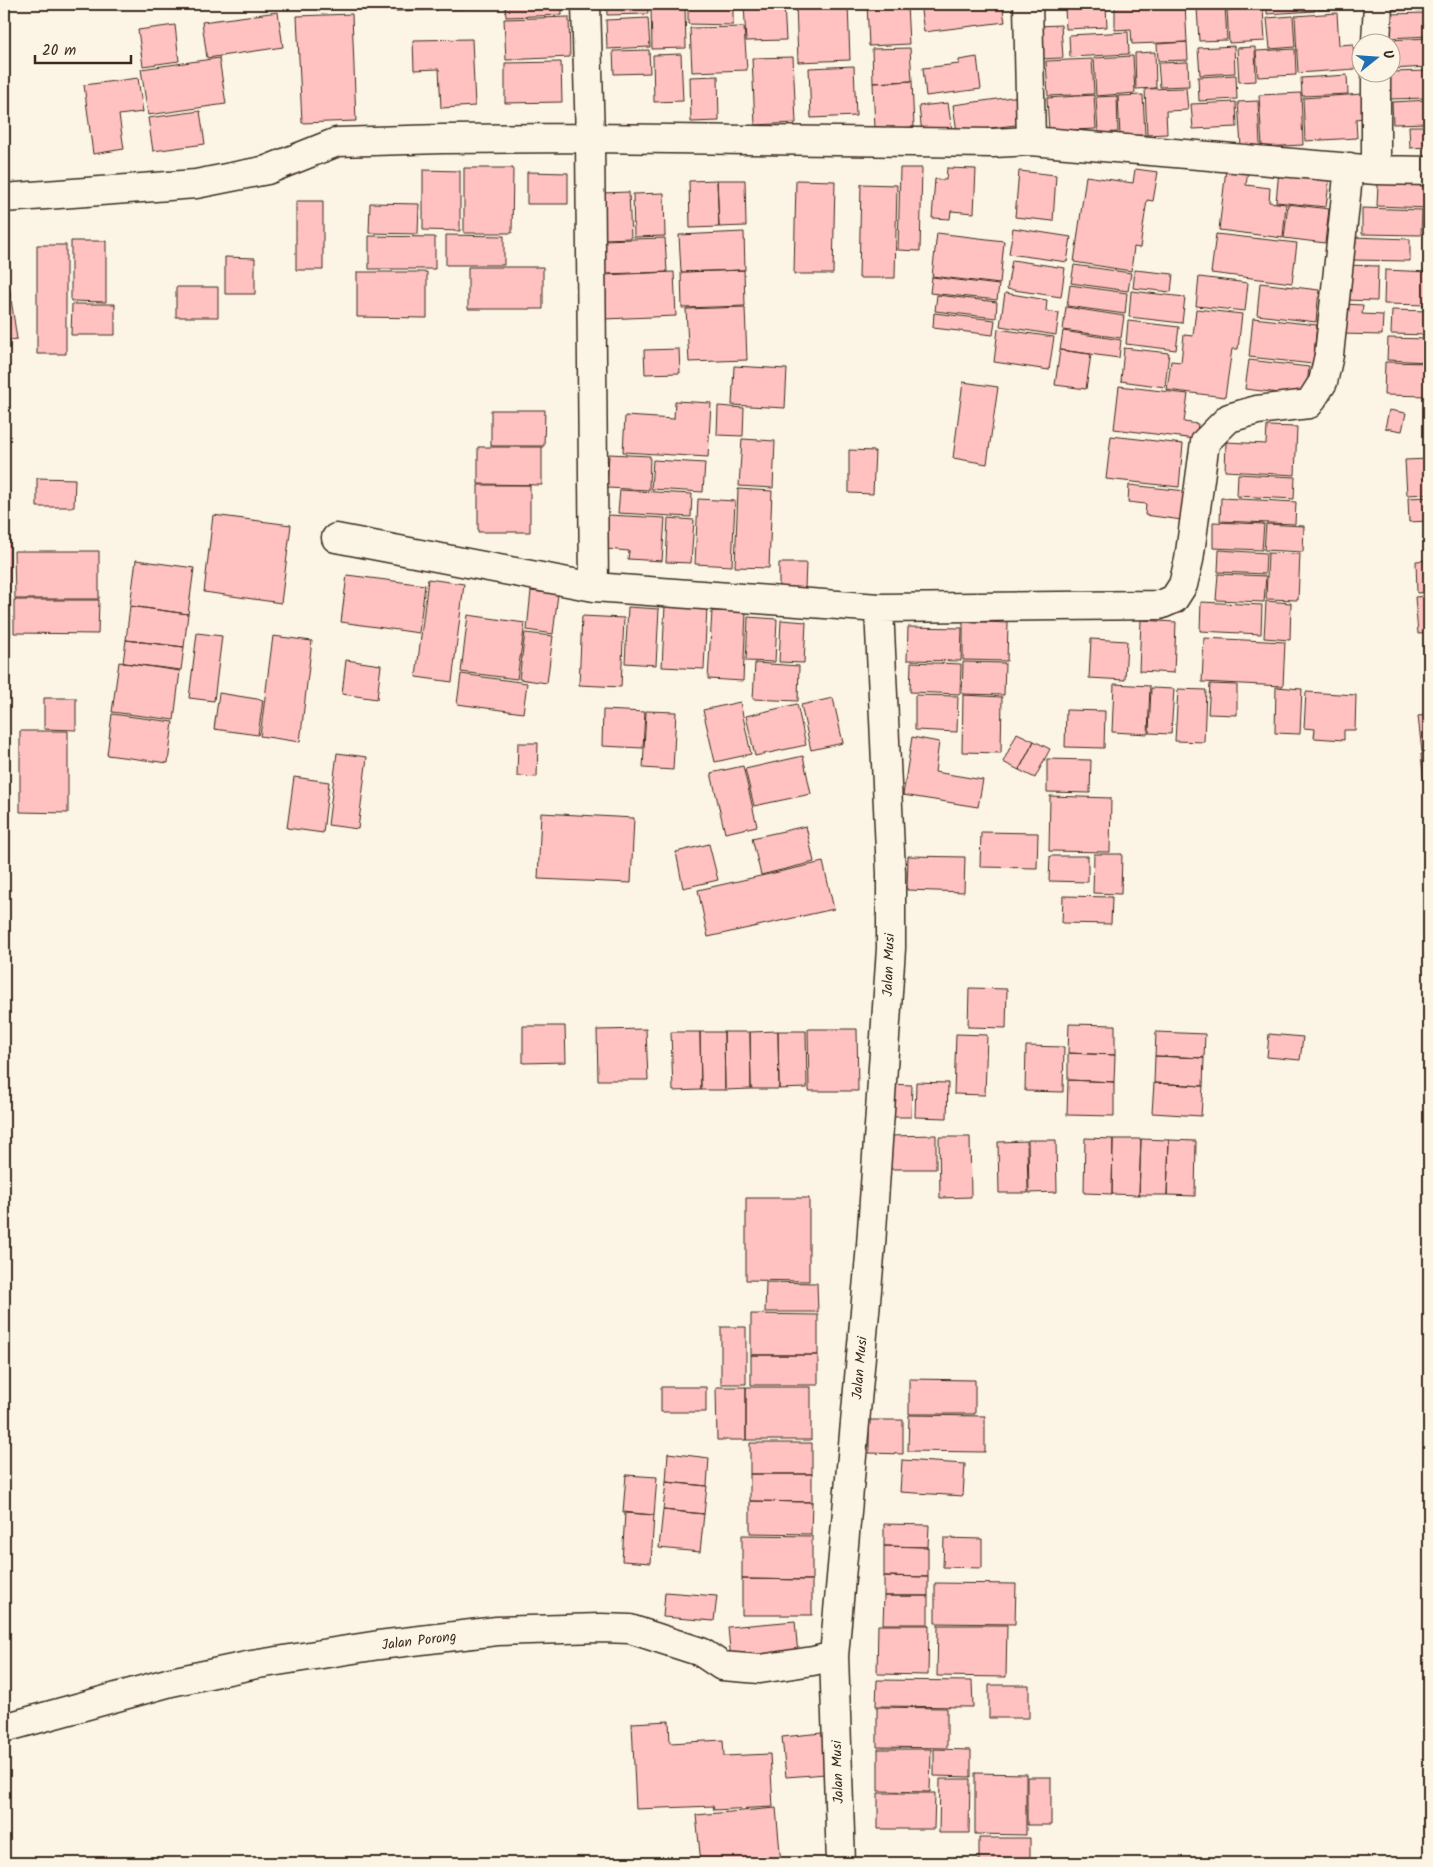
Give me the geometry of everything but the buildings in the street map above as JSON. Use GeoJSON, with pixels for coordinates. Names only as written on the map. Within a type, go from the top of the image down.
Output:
{"type":"FeatureCollection","features":[{"type":"Feature","properties":{"kind":"street"},"geometry":{"type":"LineString","coordinates":[[586,4],[590,138],[594,587]]}},
{"type":"Feature","properties":{"kind":"street"},"geometry":{"type":"LineString","coordinates":[[1028,4],[1032,141]]}},
{"type":"Feature","properties":{"kind":"street"},"geometry":{"type":"LineString","coordinates":[[1377,32],[1378,4]]}},
{"type":"Feature","properties":{"kind":"street"},"geometry":{"type":"LineString","coordinates":[[1376,82],[1376,170]]}},
{"type":"Feature","properties":{"kind":"street"},"geometry":{"type":"LineString","coordinates":[[4,198],[196,184],[267,170],[337,142],[442,139],[590,138],[993,143],[1032,141],[1376,170],[1429,171]]}},
{"type":"Feature","properties":{"kind":"street"},"geometry":{"type":"LineString","coordinates":[[336,538],[594,587],[879,608],[1160,605],[1174,599],[1183,585],[1189,560],[1205,442],[1229,418],[1257,410],[1309,404],[1323,382],[1328,354],[1349,167]]}},
{"type":"Feature","properties":{"kind":"street","name":"Jalan Musi"},"geometry":{"type":"LineString","coordinates":[[841,1863],[834,1656],[871,1245],[891,948],[891,873],[879,608]]}},
{"type":"Feature","properties":{"kind":"street","name":"Jalan Porong"},"geometry":{"type":"LineString","coordinates":[[4,1728],[171,1682],[252,1665],[379,1645],[497,1632],[601,1628],[630,1629],[702,1652],[722,1666],[760,1669],[834,1656]]}}]}
